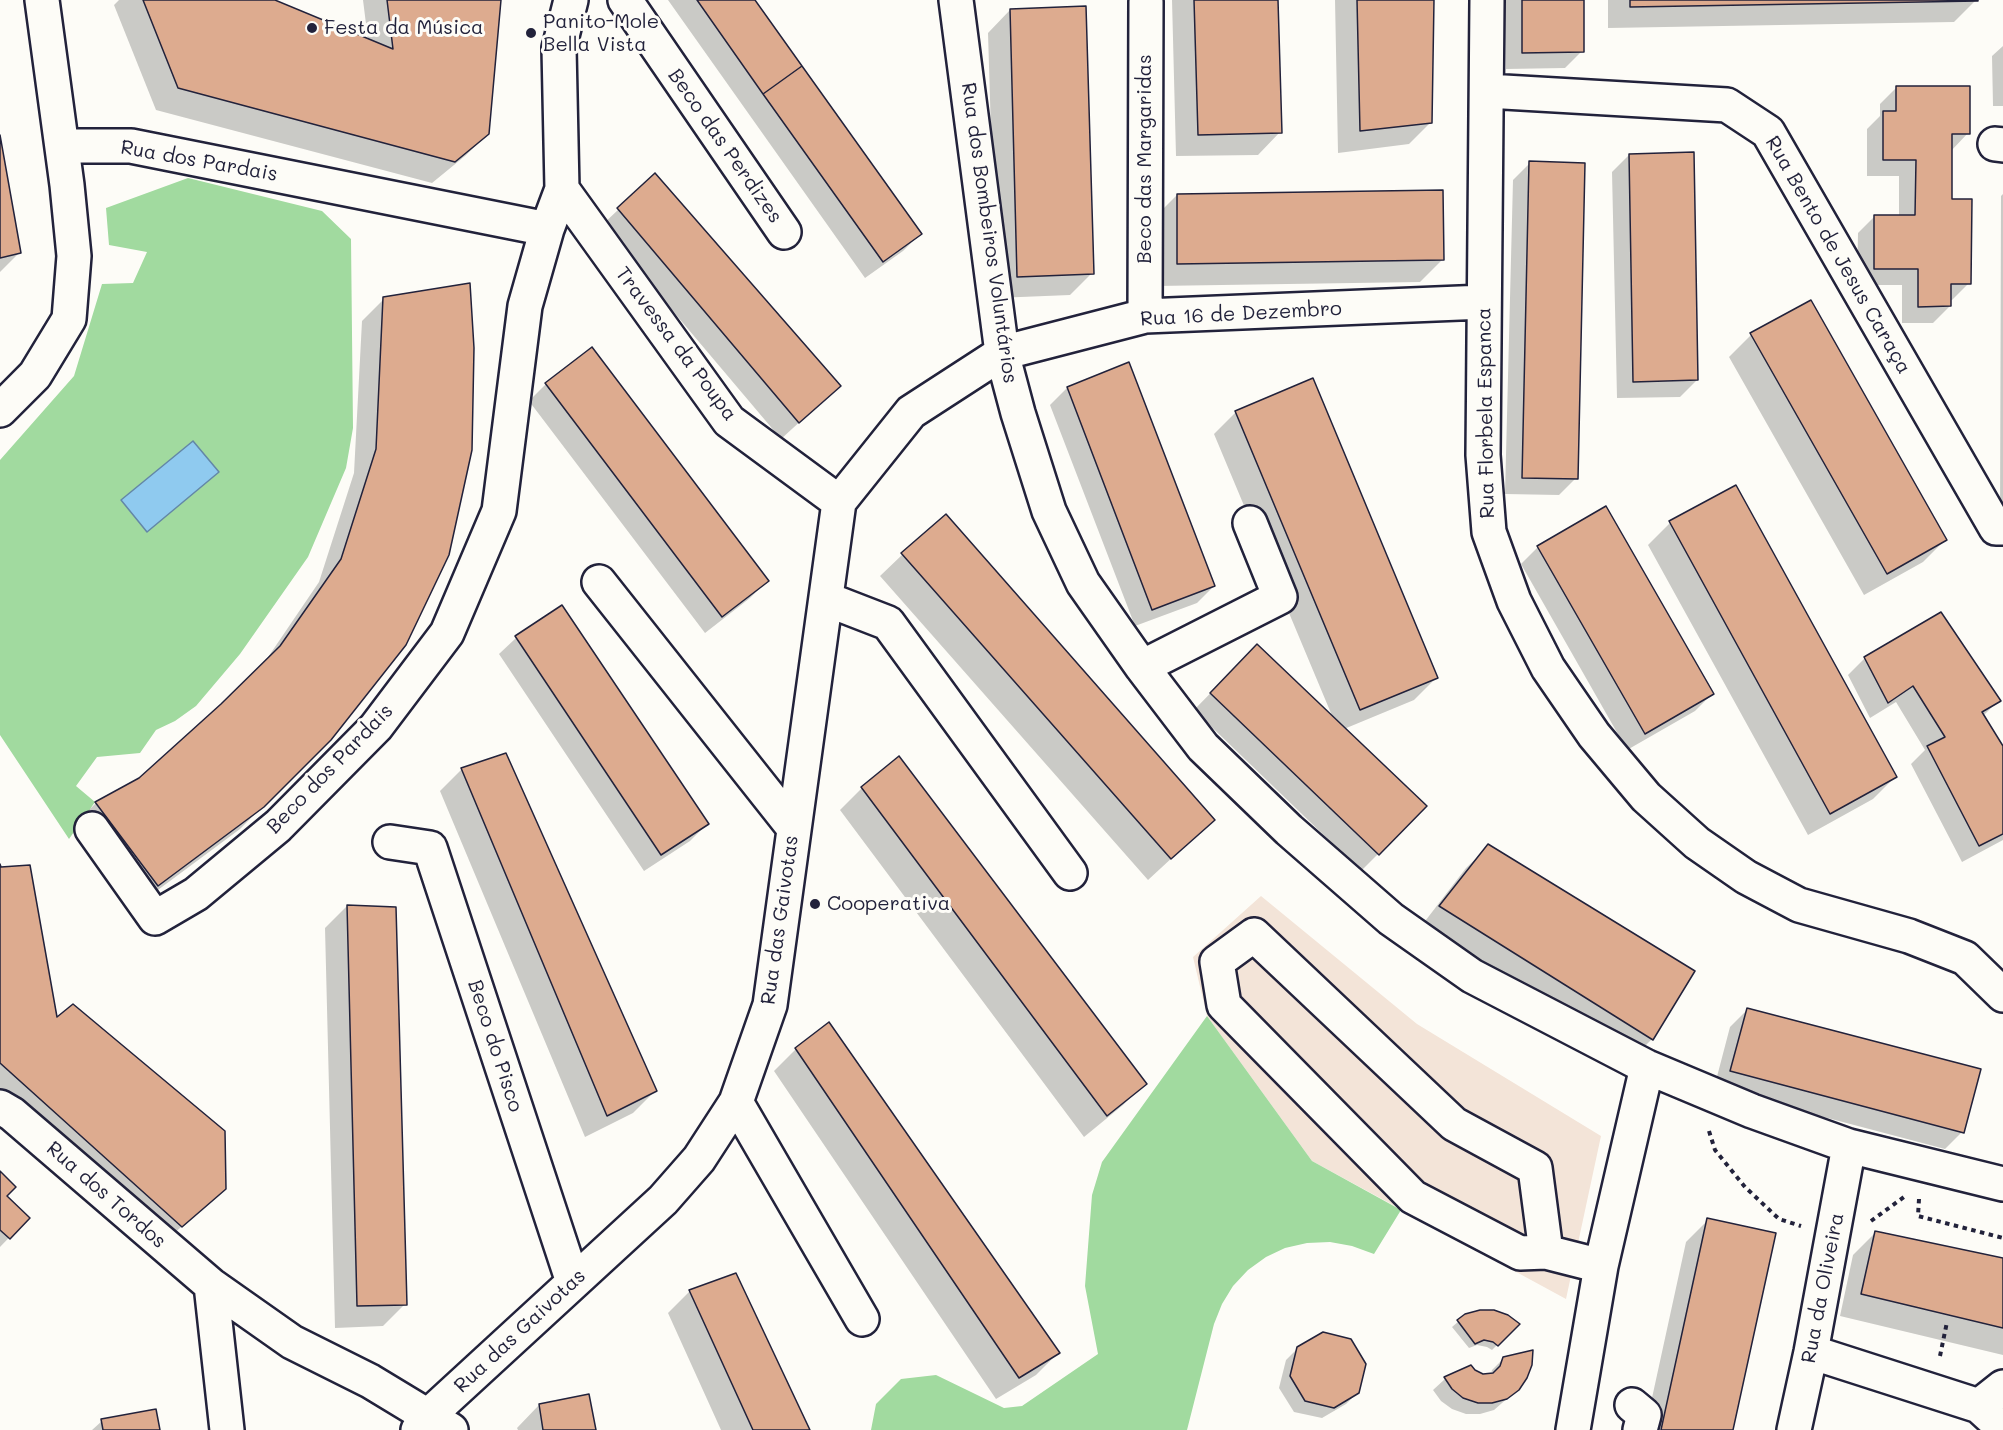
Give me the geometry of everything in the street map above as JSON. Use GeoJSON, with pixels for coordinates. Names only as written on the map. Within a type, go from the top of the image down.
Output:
{"type":"FeatureCollection","features":[{"type":"Feature","properties":{"kind":"street"},"geometry":{"type":"LineString","coordinates":[[0,410],[35,375],[69,320],[74,256],[42,0]]}},
{"type":"Feature","properties":{"kind":"street"},"geometry":{"type":"LineString","coordinates":[[548,229],[562,189],[559,48],[571,0]]}},
{"type":"Feature","properties":{"kind":"street","name":"Beco das Perdizes"},"geometry":{"type":"LineString","coordinates":[[626,0],[784,232]]}},
{"type":"Feature","properties":{"kind":"street","name":"Rua dos Bombeiros Voluntários"},"geometry":{"type":"LineString","coordinates":[[956,0],[1002,353],[1017,413],[1049,511],[1083,583],[1142,667],[1203,747],[1289,830],[1391,919],[1472,976],[1647,1067],[1752,1111],[1849,1146],[2003,1184]]}},
{"type":"Feature","properties":{"kind":"street","name":"Rua Florbela Espanca"},"geometry":{"type":"LineString","coordinates":[[1487,0],[1483,455],[1489,532],[1514,601],[1548,668],[1594,735],[1646,797],[1697,843],[1746,877],[1799,904],[1909,936],[1965,958],[2003,995]]}},
{"type":"Feature","properties":{"kind":"street","name":"Beco das Margaridas"},"geometry":{"type":"LineString","coordinates":[[1145,316],[1146,2]]}},
{"type":"Feature","properties":{"kind":"street","name":"Rua Bento de Jesus Caraça"},"geometry":{"type":"LineString","coordinates":[[1487,91],[1727,105],[1768,132],[1996,528],[2003,528]]}},
{"type":"Feature","properties":{"kind":"street","name":"Rua dos Pardais"},"geometry":{"type":"LineString","coordinates":[[62,146],[131,146],[548,229]]}},
{"type":"Feature","properties":{"kind":"street","name":"Travessa da Poupa"},"geometry":{"type":"LineString","coordinates":[[562,189],[729,421],[839,502]]}},
{"type":"Feature","properties":{"kind":"street","name":"Beco dos Pardais"},"geometry":{"type":"LineString","coordinates":[[93,829],[155,918],[196,894],[278,826],[376,727],[447,633],[499,511],[525,306],[548,229]]}},
{"type":"Feature","properties":{"kind":"street","name":"Rua 16 de Dezembro"},"geometry":{"type":"LineString","coordinates":[[1002,353],[1145,316],[1484,302]]}},
{"type":"Feature","properties":{"kind":"street"},"geometry":{"type":"LineString","coordinates":[[839,502],[911,412],[1002,353]]}},
{"type":"Feature","properties":{"kind":"street","name":"Rua das Gaivotas"},"geometry":{"type":"LineString","coordinates":[[432,1425],[573,1282],[663,1200],[699,1159],[736,1102],[770,1005],[839,502]]}},
{"type":"Feature","properties":{"kind":"street"},"geometry":{"type":"LineString","coordinates":[[1142,667],[1280,597],[1250,524]]}},
{"type":"Feature","properties":{"kind":"street"},"geometry":{"type":"LineString","coordinates":[[599,582],[793,827]]}},
{"type":"Feature","properties":{"kind":"street"},"geometry":{"type":"LineString","coordinates":[[826,599],[888,623],[1070,873]]}},
{"type":"Feature","properties":{"kind":"street","name":"Beco do Pisco"},"geometry":{"type":"LineString","coordinates":[[390,842],[430,848],[573,1282]]}},
{"type":"Feature","properties":{"kind":"street"},"geometry":{"type":"LineString","coordinates":[[1546,1252],[1535,1168],[1454,1124],[1254,935],[1217,962],[1224,1005],[1413,1197],[1520,1252],[1546,1252],[1601,1266]]}},
{"type":"Feature","properties":{"kind":"street"},"geometry":{"type":"LineString","coordinates":[[1573,1430],[1601,1266],[1647,1067]]}},
{"type":"Feature","properties":{"kind":"street"},"geometry":{"type":"LineString","coordinates":[[736,1102],[862,1319]]}},
{"type":"Feature","properties":{"kind":"street","name":"Rua dos Tordos"},"geometry":{"type":"LineString","coordinates":[[4,1108],[211,1285],[292,1342],[370,1381],[432,1425]]}},
{"type":"Feature","properties":{"kind":"street","name":"Rua da Oliveira"},"geometry":{"type":"LineString","coordinates":[[1794,1430],[1811,1352],[1849,1146]]}},
{"type":"Feature","properties":{"kind":"street"},"geometry":{"type":"LineString","coordinates":[[211,1285],[227,1430]]}},
{"type":"Feature","properties":{"kind":"street"},"geometry":{"type":"LineString","coordinates":[[1811,1352],[1991,1396],[2003,1428]]}},
{"type":"Feature","properties":{"kind":"path"},"geometry":{"type":"LineString","coordinates":[[1697,1088],[1715,1150],[1745,1186],[1779,1219],[1833,1237]]}},
{"type":"Feature","properties":{"kind":"path"},"geometry":{"type":"LineString","coordinates":[[1866,1225],[1904,1197],[1919,1195],[1918,1216],[2003,1238]]}},
{"type":"Feature","properties":{"kind":"path"},"geometry":{"type":"LineString","coordinates":[[1939,1359],[1947,1322]]}},
{"type":"Feature","properties":{"kind":"shaded area"},"geometry":{"type":"Polygon","coordinates":[[[1261,896],[1417,1024],[1601,1136],[1566,1299],[1312,1161],[1207,1016],[1193,957],[1261,896]]]}},
{"type":"Feature","properties":{"kind":"green space"},"geometry":{"type":"Polygon","coordinates":[[[188,178],[322,211],[351,239],[353,428],[346,468],[308,557],[240,654],[196,706],[175,721],[156,730],[140,753],[97,757],[76,786],[95,802],[69,839],[0,735],[0,460],[74,376],[102,284],[133,283],[147,252],[109,245],[106,208],[188,178]]]}},
{"type":"Feature","properties":{"kind":"green space"},"geometry":{"type":"Polygon","coordinates":[[[1207,1016],[1312,1161],[1401,1210],[1374,1254],[1352,1246],[1330,1242],[1307,1243],[1285,1248],[1266,1257],[1248,1270],[1233,1286],[1214,1324],[1187,1430],[871,1430],[876,1404],[901,1379],[936,1375],[1004,1408],[1022,1406],[1098,1354],[1085,1286],[1092,1195],[1102,1162],[1207,1016]]]}},
{"type":"Feature","properties":{"kind":"water"},"geometry":{"type":"Polygon","coordinates":[[[193,441],[219,472],[147,532],[121,500],[193,441]]]}},
{"type":"Feature","properties":{"kind":"building"},"geometry":{"type":"Polygon","coordinates":[[[143,0],[275,0],[393,49],[387,0],[501,0],[489,134],[455,162],[178,88],[143,0]]]}},
{"type":"Feature","properties":{"kind":"building"},"geometry":{"type":"Polygon","coordinates":[[[697,0],[755,0],[802,66],[763,94],[697,0]]]}},
{"type":"Feature","properties":{"kind":"building"},"geometry":{"type":"Polygon","coordinates":[[[1194,0],[1278,0],[1282,133],[1198,135],[1194,0]]]}},
{"type":"Feature","properties":{"kind":"building"},"geometry":{"type":"Polygon","coordinates":[[[1357,0],[1434,0],[1432,123],[1360,131],[1357,0]]]}},
{"type":"Feature","properties":{"kind":"building"},"geometry":{"type":"Polygon","coordinates":[[[1522,0],[1584,0],[1584,52],[1522,53],[1522,0]]]}},
{"type":"Feature","properties":{"kind":"building"},"geometry":{"type":"Polygon","coordinates":[[[1630,0],[1978,0],[1978,1],[1630,7],[1630,0]]]}},
{"type":"Feature","properties":{"kind":"building"},"geometry":{"type":"Polygon","coordinates":[[[1086,6],[1094,274],[1017,277],[1010,9],[1086,6]]]}},
{"type":"Feature","properties":{"kind":"building"},"geometry":{"type":"Polygon","coordinates":[[[802,66],[922,234],[883,262],[763,94],[802,66]]]}},
{"type":"Feature","properties":{"kind":"building"},"geometry":{"type":"Polygon","coordinates":[[[1896,86],[1970,86],[1970,134],[1952,134],[1952,199],[1972,199],[1971,284],[1951,284],[1951,306],[1918,307],[1918,269],[1874,269],[1874,215],[1915,215],[1916,160],[1883,160],[1883,111],[1896,111],[1896,86]]]}},
{"type":"Feature","properties":{"kind":"building"},"geometry":{"type":"Polygon","coordinates":[[[0,135],[21,253],[0,258],[0,135]]]}},
{"type":"Feature","properties":{"kind":"building"},"geometry":{"type":"Polygon","coordinates":[[[1694,152],[1698,380],[1633,382],[1629,154],[1694,152]]]}},
{"type":"Feature","properties":{"kind":"building"},"geometry":{"type":"Polygon","coordinates":[[[1529,161],[1585,163],[1578,479],[1522,478],[1529,161]]]}},
{"type":"Feature","properties":{"kind":"building"},"geometry":{"type":"Polygon","coordinates":[[[655,173],[841,386],[799,423],[617,208],[655,173]]]}},
{"type":"Feature","properties":{"kind":"building"},"geometry":{"type":"Polygon","coordinates":[[[1443,190],[1444,260],[1177,264],[1177,194],[1443,190]]]}},
{"type":"Feature","properties":{"kind":"building"},"geometry":{"type":"Polygon","coordinates":[[[470,283],[474,348],[472,450],[449,555],[406,645],[331,740],[264,807],[158,886],[95,802],[139,778],[221,704],[280,646],[341,559],[376,449],[383,297],[470,283]]]}},
{"type":"Feature","properties":{"kind":"building"},"geometry":{"type":"Polygon","coordinates":[[[1811,300],[1947,540],[1887,574],[1750,333],[1811,300]]]}},
{"type":"Feature","properties":{"kind":"building"},"geometry":{"type":"Polygon","coordinates":[[[592,347],[769,581],[722,617],[545,383],[592,347]]]}},
{"type":"Feature","properties":{"kind":"building"},"geometry":{"type":"Polygon","coordinates":[[[1129,362],[1215,586],[1152,610],[1067,387],[1129,362]]]}},
{"type":"Feature","properties":{"kind":"building"},"geometry":{"type":"Polygon","coordinates":[[[1313,378],[1438,678],[1360,710],[1235,411],[1313,378]]]}},
{"type":"Feature","properties":{"kind":"building"},"geometry":{"type":"Polygon","coordinates":[[[1736,485],[1897,777],[1830,814],[1669,521],[1736,485]]]}},
{"type":"Feature","properties":{"kind":"building"},"geometry":{"type":"Polygon","coordinates":[[[1606,506],[1714,694],[1645,734],[1537,546],[1606,506]]]}},
{"type":"Feature","properties":{"kind":"building"},"geometry":{"type":"Polygon","coordinates":[[[946,514],[1215,820],[1171,859],[901,553],[946,514]]]}},
{"type":"Feature","properties":{"kind":"building"},"geometry":{"type":"Polygon","coordinates":[[[562,605],[709,824],[661,855],[515,636],[562,605]]]}},
{"type":"Feature","properties":{"kind":"building"},"geometry":{"type":"Polygon","coordinates":[[[1941,612],[2001,701],[1982,712],[2003,746],[2003,834],[1979,846],[1927,746],[1945,737],[1913,686],[1888,703],[1864,657],[1941,612]]]}},
{"type":"Feature","properties":{"kind":"building"},"geometry":{"type":"Polygon","coordinates":[[[1257,644],[1427,806],[1379,855],[1210,693],[1257,644]]]}},
{"type":"Feature","properties":{"kind":"building"},"geometry":{"type":"Polygon","coordinates":[[[506,753],[657,1091],[607,1116],[461,768],[506,753]]]}},
{"type":"Feature","properties":{"kind":"building"},"geometry":{"type":"Polygon","coordinates":[[[899,756],[1147,1084],[1107,1116],[861,787],[899,756]]]}},
{"type":"Feature","properties":{"kind":"building"},"geometry":{"type":"Polygon","coordinates":[[[1488,844],[1695,971],[1653,1040],[1439,906],[1488,844]]]}},
{"type":"Feature","properties":{"kind":"building"},"geometry":{"type":"Polygon","coordinates":[[[0,864],[1,867],[30,865],[57,1017],[73,1004],[225,1131],[226,1189],[182,1227],[0,1063],[0,864]]]}},
{"type":"Feature","properties":{"kind":"building"},"geometry":{"type":"Polygon","coordinates":[[[347,905],[396,907],[407,1305],[357,1306],[347,905]]]}},
{"type":"Feature","properties":{"kind":"building"},"geometry":{"type":"Polygon","coordinates":[[[1747,1008],[1981,1069],[1964,1133],[1730,1071],[1747,1008]]]}},
{"type":"Feature","properties":{"kind":"building"},"geometry":{"type":"Polygon","coordinates":[[[829,1022],[1060,1353],[1019,1378],[795,1048],[829,1022]]]}},
{"type":"Feature","properties":{"kind":"building"},"geometry":{"type":"Polygon","coordinates":[[[0,1171],[16,1187],[7,1196],[30,1218],[10,1239],[0,1230],[0,1171]]]}},
{"type":"Feature","properties":{"kind":"building"},"geometry":{"type":"Polygon","coordinates":[[[1707,1218],[1776,1233],[1733,1430],[1661,1430],[1707,1218]]]}},
{"type":"Feature","properties":{"kind":"building"},"geometry":{"type":"Polygon","coordinates":[[[1875,1231],[2003,1258],[2003,1328],[1861,1294],[1875,1231]]]}},
{"type":"Feature","properties":{"kind":"building"},"geometry":{"type":"Polygon","coordinates":[[[736,1273],[810,1430],[753,1430],[689,1290],[736,1273]]]}},
{"type":"Feature","properties":{"kind":"building"},"geometry":{"type":"Polygon","coordinates":[[[1480,1310],[1494,1310],[1508,1315],[1520,1324],[1498,1346],[1484,1340],[1475,1344],[1457,1320],[1465,1314],[1480,1310]]]}},
{"type":"Feature","properties":{"kind":"building"},"geometry":{"type":"Polygon","coordinates":[[[1323,1332],[1351,1339],[1366,1364],[1359,1393],[1334,1408],[1305,1401],[1290,1376],[1297,1347],[1323,1332]]]}},
{"type":"Feature","properties":{"kind":"building"},"geometry":{"type":"Polygon","coordinates":[[[1533,1350],[1532,1365],[1527,1378],[1519,1390],[1507,1399],[1492,1403],[1478,1403],[1463,1398],[1452,1389],[1444,1377],[1471,1365],[1483,1374],[1493,1373],[1500,1366],[1503,1357],[1533,1350]]]}},
{"type":"Feature","properties":{"kind":"building"},"geometry":{"type":"Polygon","coordinates":[[[589,1394],[596,1430],[543,1430],[539,1404],[589,1394]]]}},
{"type":"Feature","properties":{"kind":"building"},"geometry":{"type":"Polygon","coordinates":[[[156,1409],[160,1430],[103,1430],[101,1419],[156,1409]]]}},
{"type":"Feature","properties":{"kind":"place","name":"Festa da Música"},"geometry":{"type":"Point","coordinates":[312,28]}},
{"type":"Feature","properties":{"kind":"place","name":"Panito-Mole Bella Vista"},"geometry":{"type":"Point","coordinates":[531,33]}},
{"type":"Feature","properties":{"kind":"place","name":"Cooperativa"},"geometry":{"type":"Point","coordinates":[815,904]}}]}
